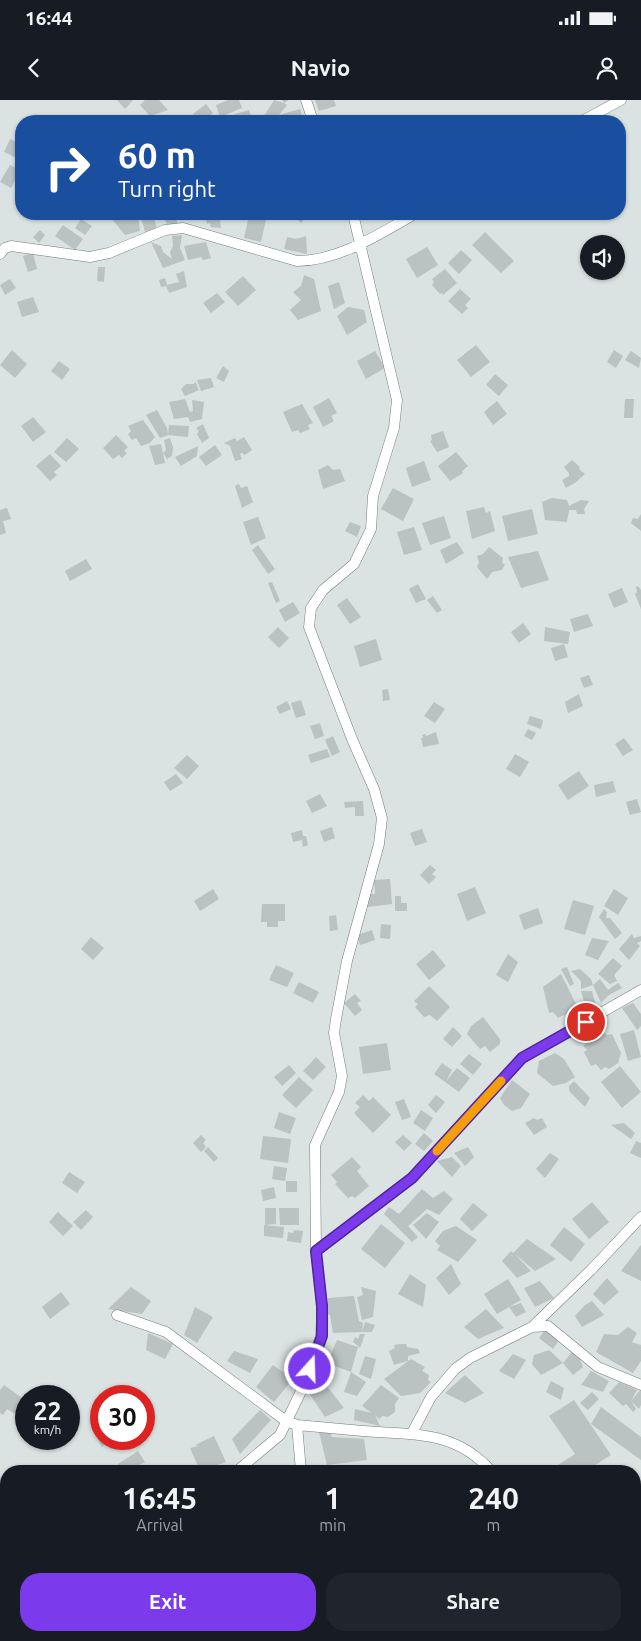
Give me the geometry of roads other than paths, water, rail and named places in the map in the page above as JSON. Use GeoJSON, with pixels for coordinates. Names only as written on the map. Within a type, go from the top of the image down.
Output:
{"type":"FeatureCollection","features":[{"type":"Feature","properties":{"kind":"street"},"geometry":{"type":"LineString","coordinates":[[306,100],[311,115]]}},
{"type":"Feature","properties":{"kind":"street"},"geometry":{"type":"LineString","coordinates":[[593,115],[620,100]]}},
{"type":"Feature","properties":{"kind":"street"},"geometry":{"type":"LineString","coordinates":[[244,1465],[280,1435],[304,1385],[322,1336],[322,1306],[316,1251],[315,1145],[339,1092],[342,1076],[334,1033],[336,1018],[346,961],[379,844],[382,818],[374,789],[352,739],[309,627],[311,608],[323,590],[354,564],[371,529],[373,496],[394,428],[397,400],[354,220]]}},
{"type":"Feature","properties":{"kind":"street"},"geometry":{"type":"LineString","coordinates":[[0,254],[5,248],[12,246],[90,258],[108,253],[165,230],[183,228],[297,261],[311,261],[360,244],[404,220]]}},
{"type":"Feature","properties":{"kind":"street"},"geometry":{"type":"LineString","coordinates":[[316,1251],[412,1178],[522,1058],[641,990]]}},
{"type":"Feature","properties":{"kind":"street"},"geometry":{"type":"LineString","coordinates":[[412,1433],[431,1397],[454,1370],[470,1358],[532,1327],[591,1270],[641,1217]]}},
{"type":"Feature","properties":{"kind":"street"},"geometry":{"type":"LineString","coordinates":[[117,1315],[166,1332],[286,1421],[297,1425],[412,1433],[444,1439],[466,1448],[486,1465]]}},
{"type":"Feature","properties":{"kind":"street"},"geometry":{"type":"LineString","coordinates":[[532,1327],[548,1326],[598,1367],[641,1385]]}},
{"type":"Feature","properties":{"kind":"street"},"geometry":{"type":"LineString","coordinates":[[297,1425],[300,1465]]}}]}
